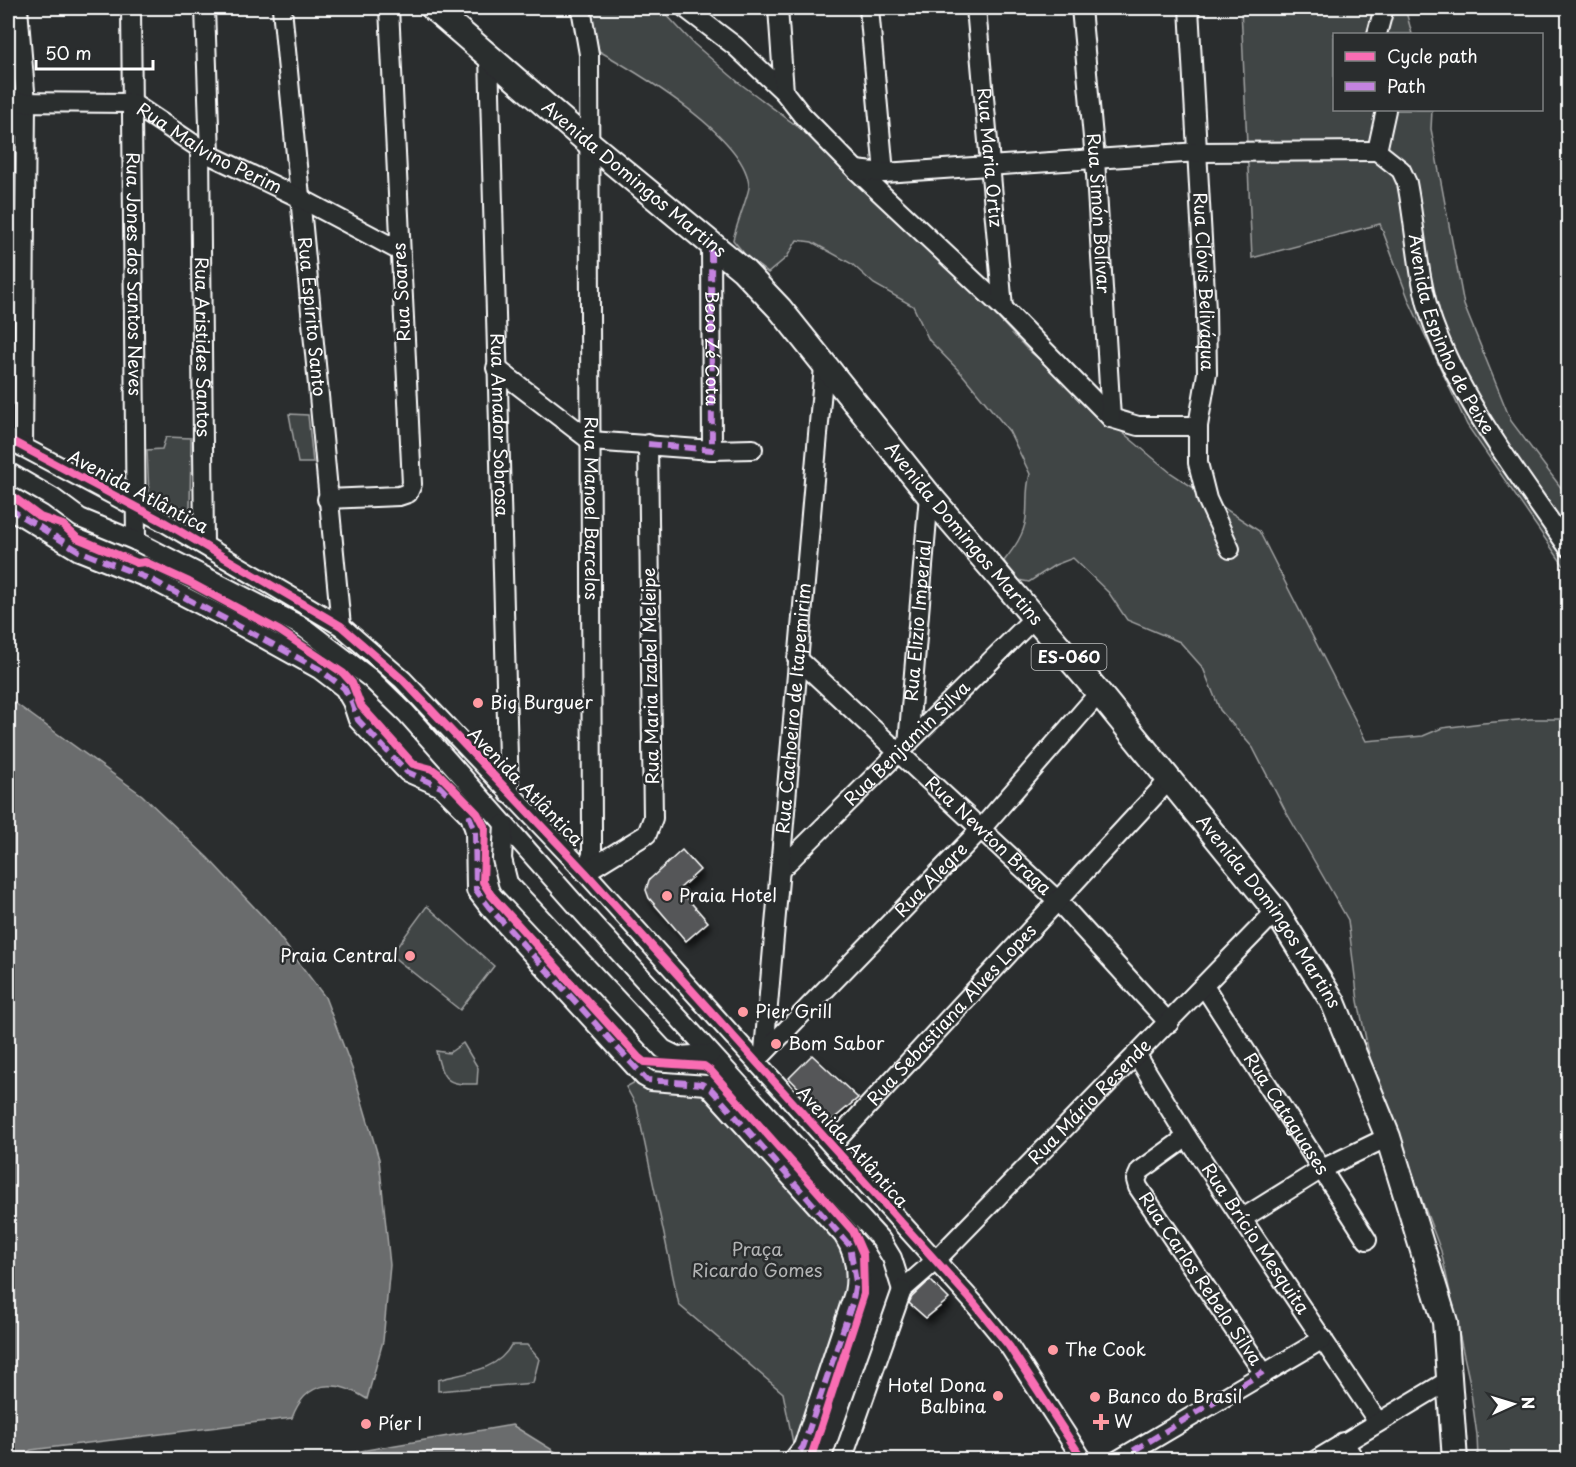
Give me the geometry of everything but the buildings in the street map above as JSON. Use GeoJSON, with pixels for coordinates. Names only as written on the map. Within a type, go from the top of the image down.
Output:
{"type":"FeatureCollection","features":[{"type":"Feature","properties":{"kind":"main road","name":"Avenida Domingos Martins"},"geometry":{"type":"LineString","coordinates":[[433,8],[588,142],[743,270],[780,309],[929,495],[1099,693],[1276,911],[1333,1002],[1388,1137],[1445,1322],[1455,1460]]}},
{"type":"Feature","properties":{"kind":"street"},"geometry":{"type":"LineString","coordinates":[[15,443],[26,103],[18,8]]}},
{"type":"Feature","properties":{"kind":"street","name":"Rua Jones dos Santos Neves"},"geometry":{"type":"LineString","coordinates":[[131,8],[136,541]]}},
{"type":"Feature","properties":{"kind":"street","name":"Rua Aristides Santos"},"geometry":{"type":"LineString","coordinates":[[204,544],[205,8]]}},
{"type":"Feature","properties":{"kind":"street","name":"Rua Espírito Santo"},"geometry":{"type":"LineString","coordinates":[[282,8],[298,197],[341,626]]}},
{"type":"Feature","properties":{"kind":"street","name":"Rua Soares"},"geometry":{"type":"LineString","coordinates":[[327,499],[399,496],[411,489],[413,465],[389,8]]}},
{"type":"Feature","properties":{"kind":"street","name":"Rua Manoel Barcelos"},"geometry":{"type":"LineString","coordinates":[[580,8],[589,54],[592,855],[585,872]]}},
{"type":"Feature","properties":{"kind":"street"},"geometry":{"type":"LineString","coordinates":[[685,8],[735,46],[784,92],[802,115],[856,170],[1003,308],[1111,418],[1138,426],[1198,426]]}},
{"type":"Feature","properties":{"kind":"street"},"geometry":{"type":"LineString","coordinates":[[778,8],[784,92]]}},
{"type":"Feature","properties":{"kind":"street"},"geometry":{"type":"LineString","coordinates":[[869,8],[884,173]]}},
{"type":"Feature","properties":{"kind":"street","name":"Rua Maria Ortiz"},"geometry":{"type":"LineString","coordinates":[[976,8],[1003,308]]}},
{"type":"Feature","properties":{"kind":"street","name":"Rua Simón Bolívar"},"geometry":{"type":"LineString","coordinates":[[1081,8],[1095,159],[1111,418]]}},
{"type":"Feature","properties":{"kind":"street","name":"Rua Clóvis Beliváqua"},"geometry":{"type":"LineString","coordinates":[[1189,8],[1199,152],[1207,373],[1198,426],[1198,463],[1207,500],[1230,549]]}},
{"type":"Feature","properties":{"kind":"street"},"geometry":{"type":"LineString","coordinates":[[1377,33],[1383,10]]}},
{"type":"Feature","properties":{"kind":"street","name":"Rua Amador Sobrosa"},"geometry":{"type":"LineString","coordinates":[[489,56],[509,794]]}},
{"type":"Feature","properties":{"kind":"street","name":"Rua Malvino Perim"},"geometry":{"type":"LineString","coordinates":[[8,102],[132,103],[205,152],[298,197],[400,251]]}},
{"type":"Feature","properties":{"kind":"street"},"geometry":{"type":"LineString","coordinates":[[856,170],[884,173],[1199,152],[1377,151],[1386,111]]}},
{"type":"Feature","properties":{"kind":"street","name":"Avenida Espinho de Peixe"},"geometry":{"type":"LineString","coordinates":[[1377,151],[1401,170],[1407,183],[1421,276],[1433,324],[1448,356],[1500,448],[1569,547]]}},
{"type":"Feature","properties":{"kind":"street","name":"Beco Zé Cota"},"geometry":{"type":"LineString","coordinates":[[711,244],[712,450]]}},
{"type":"Feature","properties":{"kind":"street","name":"Rua Cachoeiro de Itapemirim"},"geometry":{"type":"LineString","coordinates":[[760,1057],[781,869],[797,658],[824,366]]}},
{"type":"Feature","properties":{"kind":"street"},"geometry":{"type":"LineString","coordinates":[[496,368],[591,441],[712,450],[753,449]]}},
{"type":"Feature","properties":{"kind":"street","name":"Avenida Atlântica"},"geometry":{"type":"LineString","coordinates":[[15,443],[204,544],[341,626],[404,680],[509,794],[760,1057],[832,1145],[1010,1346],[1083,1460]]}},
{"type":"Feature","properties":{"kind":"street","name":"Rua Maria Izabel Meleipe"},"geometry":{"type":"LineString","coordinates":[[585,872],[647,834],[653,818],[648,444]]}},
{"type":"Feature","properties":{"kind":"street","name":"Avenida Atlântica"},"geometry":{"type":"LineString","coordinates":[[8,472],[53,498],[80,518],[136,541],[303,627],[370,678],[406,713],[881,1240],[892,1258],[902,1290]]}},
{"type":"Feature","properties":{"kind":"street","name":"Rua Elizio Imperial"},"geometry":{"type":"LineString","coordinates":[[903,748],[929,495]]}},
{"type":"Feature","properties":{"kind":"street"},"geometry":{"type":"LineString","coordinates":[[8,508],[79,551],[152,580],[232,621],[319,669],[344,688],[358,720],[407,772],[441,787],[470,816],[475,831],[476,890],[644,1077],[651,1081],[708,1085],[843,1235],[850,1246],[856,1268],[854,1293],[803,1447],[793,1460]]}},
{"type":"Feature","properties":{"kind":"street","name":"Rua Benjamin Silva"},"geometry":{"type":"LineString","coordinates":[[781,869],[1035,617]]}},
{"type":"Feature","properties":{"kind":"street","name":"Rua Newton Braga"},"geometry":{"type":"LineString","coordinates":[[797,658],[903,748],[980,830],[1057,900],[1169,1023]]}},
{"type":"Feature","properties":{"kind":"street","name":"Rua Alegre"},"geometry":{"type":"LineString","coordinates":[[760,1057],[980,830],[1099,693]]}},
{"type":"Feature","properties":{"kind":"street","name":"Rua Sebastiana Alves Lopes"},"geometry":{"type":"LineString","coordinates":[[832,1145],[1169,780]]}},
{"type":"Feature","properties":{"kind":"street"},"geometry":{"type":"LineString","coordinates":[[504,824],[502,859],[508,883],[663,1049],[677,1056],[711,1054]]}},
{"type":"Feature","properties":{"kind":"street","name":"Rua Mário Resende"},"geometry":{"type":"LineString","coordinates":[[902,1290],[934,1262],[1276,911]]}},
{"type":"Feature","properties":{"kind":"street","name":"Rua Cataguases"},"geometry":{"type":"LineString","coordinates":[[1204,986],[1367,1240]]}},
{"type":"Feature","properties":{"kind":"street","name":"Rua Brício Mesquita"},"geometry":{"type":"LineString","coordinates":[[1137,1054],[1187,1137],[1378,1422]]}},
{"type":"Feature","properties":{"kind":"street","name":"Rua Carlos Rebelo Silva"},"geometry":{"type":"LineString","coordinates":[[1187,1137],[1140,1171],[1136,1180],[1138,1187],[1263,1372]]}},
{"type":"Feature","properties":{"kind":"street"},"geometry":{"type":"LineString","coordinates":[[1243,1218],[1320,1170],[1388,1137]]}},
{"type":"Feature","properties":{"kind":"street"},"geometry":{"type":"LineString","coordinates":[[842,1460],[902,1290]]}},
{"type":"Feature","properties":{"kind":"street"},"geometry":{"type":"LineString","coordinates":[[1118,1460],[1263,1372],[1323,1339]]}},
{"type":"Feature","properties":{"kind":"street"},"geometry":{"type":"LineString","coordinates":[[1316,1460],[1450,1379]]}},
{"type":"Feature","properties":{"kind":"street"},"geometry":{"type":"LineString","coordinates":[[1343,1442],[1355,1460]]}},
{"type":"Feature","properties":{"kind":"green space"},"geometry":{"type":"Polygon","coordinates":[[[588,8],[660,8],[694,44],[738,82],[817,141],[961,278],[1025,347],[1104,417],[1171,473],[1259,531],[1366,741],[1423,736],[1442,728],[1483,723],[1568,719],[1568,1459],[1478,1459],[1469,1379],[1441,1251],[1372,1068],[1358,1001],[1348,920],[1285,810],[1253,748],[1220,710],[1203,668],[1180,642],[1127,620],[1109,593],[1073,558],[1055,565],[1029,582],[1013,579],[1004,561],[1018,541],[1025,524],[1030,474],[1009,431],[962,374],[929,340],[913,306],[874,284],[852,264],[812,242],[797,240],[787,257],[768,273],[747,257],[733,240],[749,187],[744,168],[731,148],[688,109],[599,51],[588,8]]]}},
{"type":"Feature","properties":{"kind":"green space"},"geometry":{"type":"Polygon","coordinates":[[[1241,8],[1405,8],[1412,33],[1333,33],[1333,111],[1432,111],[1431,129],[1464,305],[1511,421],[1568,497],[1568,572],[1467,425],[1410,303],[1380,224],[1252,258],[1241,8]]]}},
{"type":"Feature","properties":{"kind":"green space"},"geometry":{"type":"Polygon","coordinates":[[[289,414],[308,415],[313,463],[298,463],[289,414]]]}},
{"type":"Feature","properties":{"kind":"green space"},"geometry":{"type":"Polygon","coordinates":[[[166,437],[191,438],[190,511],[149,494],[147,450],[162,449],[166,437]]]}},
{"type":"Feature","properties":{"kind":"green space"},"geometry":{"type":"Polygon","coordinates":[[[427,906],[494,966],[460,1010],[391,955],[427,906]]]}},
{"type":"Feature","properties":{"kind":"green space"},"geometry":{"type":"Polygon","coordinates":[[[463,1043],[478,1068],[477,1084],[452,1082],[441,1069],[436,1051],[449,1053],[463,1043]]]}},
{"type":"Feature","properties":{"kind":"green space","name":"Praça Ricardo Gomes"},"geometry":{"type":"Polygon","coordinates":[[[644,1077],[710,1080],[860,1253],[809,1449],[793,1443],[783,1393],[679,1305],[637,1107],[626,1087],[644,1077]]]}},
{"type":"Feature","properties":{"kind":"green space"},"geometry":{"type":"Polygon","coordinates":[[[511,1345],[527,1345],[539,1359],[533,1383],[438,1391],[438,1380],[489,1366],[505,1354],[511,1345]]]}},
{"type":"Feature","properties":{"kind":"shaded area"},"geometry":{"type":"Polygon","coordinates":[[[8,698],[142,795],[208,858],[269,923],[325,997],[353,1071],[379,1159],[390,1265],[383,1341],[367,1399],[344,1388],[323,1386],[305,1396],[292,1418],[31,1450],[16,1459],[8,1459],[8,698]]]}},
{"type":"Feature","properties":{"kind":"shaded area"},"geometry":{"type":"Polygon","coordinates":[[[512,1425],[567,1459],[314,1459],[512,1425]]]}},
{"type":"Feature","properties":{"kind":"marked path"},"geometry":{"type":"LineString","coordinates":[[648,444],[712,450],[711,244]]}},
{"type":"Feature","properties":{"kind":"marked path"},"geometry":{"type":"LineString","coordinates":[[8,508],[79,551],[152,580],[319,669],[344,688],[358,720],[407,772],[441,787],[448,794]]}},
{"type":"Feature","properties":{"kind":"marked path"},"geometry":{"type":"LineString","coordinates":[[469,815],[475,831],[476,890],[489,907],[647,1080],[702,1084],[712,1090],[850,1246],[856,1282],[852,1304],[803,1447],[793,1460]]}},
{"type":"Feature","properties":{"kind":"marked path"},"geometry":{"type":"LineString","coordinates":[[1118,1460],[1263,1372]]}},
{"type":"Feature","properties":{"kind":"cycle path"},"geometry":{"type":"LineString","coordinates":[[8,439],[164,522],[341,626],[403,680],[585,872],[973,1302],[1009,1346],[1083,1460]]}},
{"type":"Feature","properties":{"kind":"cycle path"},"geometry":{"type":"LineString","coordinates":[[8,493],[40,517],[63,525],[77,538],[137,563],[145,562],[189,582],[280,631],[343,673],[352,683],[361,706],[413,764],[432,769],[439,774],[477,813],[485,828],[483,882],[491,895],[638,1057],[644,1062],[704,1066],[711,1071],[853,1231],[863,1254],[864,1294],[810,1460]]}},
{"type":"Feature","properties":{"kind":"place","name":"Big Burguer"},"geometry":{"type":"Point","coordinates":[478,703]}},
{"type":"Feature","properties":{"kind":"place","name":"Praia Hotel"},"geometry":{"type":"Point","coordinates":[667,896]}},
{"type":"Feature","properties":{"kind":"place","name":"Praia Central"},"geometry":{"type":"Point","coordinates":[410,956]}},
{"type":"Feature","properties":{"kind":"place","name":"Pier Grill"},"geometry":{"type":"Point","coordinates":[743,1012]}},
{"type":"Feature","properties":{"kind":"place","name":"Bom Sabor"},"geometry":{"type":"Point","coordinates":[776,1044]}},
{"type":"Feature","properties":{"kind":"place","name":"The Cook"},"geometry":{"type":"Point","coordinates":[1053,1350]}},
{"type":"Feature","properties":{"kind":"place","name":"Hotel Dona Balbina"},"geometry":{"type":"Point","coordinates":[998,1396]}},
{"type":"Feature","properties":{"kind":"place","name":"Banco do Brasil"},"geometry":{"type":"Point","coordinates":[1095,1397]}},
{"type":"Feature","properties":{"kind":"place","name":"W"},"geometry":{"type":"Point","coordinates":[1101,1422]}},
{"type":"Feature","properties":{"kind":"place","name":"Píer I"},"geometry":{"type":"Point","coordinates":[366,1424]}}]}
